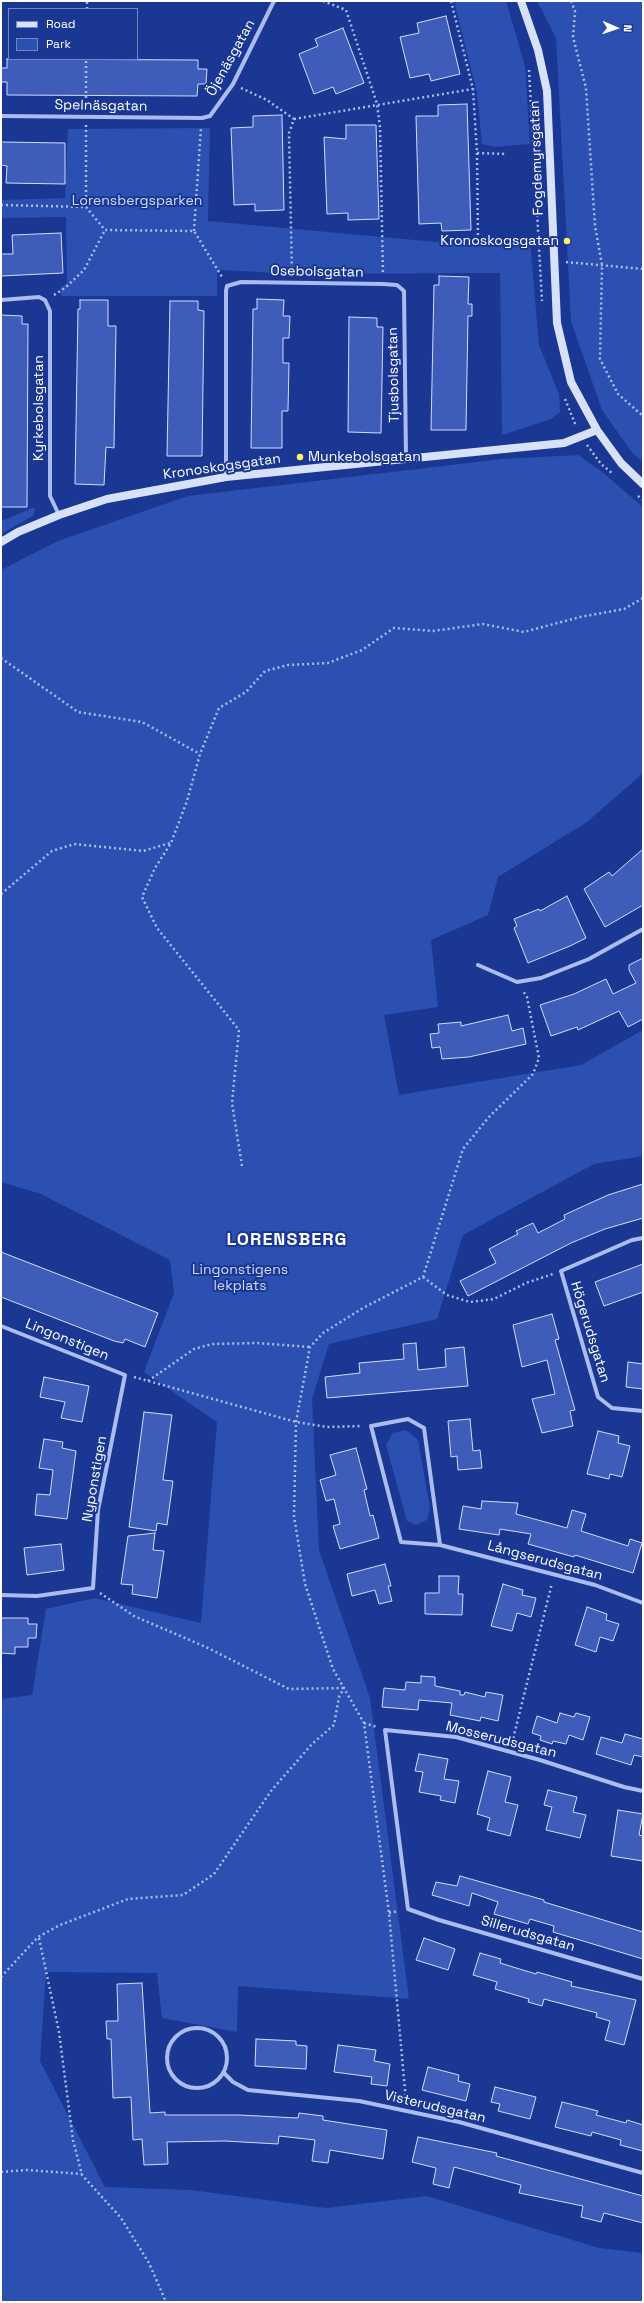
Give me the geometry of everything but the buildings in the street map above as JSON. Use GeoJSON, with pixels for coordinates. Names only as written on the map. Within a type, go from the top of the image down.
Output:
{"type":"FeatureCollection","features":[{"type":"Feature","properties":{"kind":"street","name":"Öjenäsgatan"},"geometry":{"type":"LineString","coordinates":[[202,118],[210,116],[233,84],[274,1]]}},
{"type":"Feature","properties":{"kind":"street","name":"Fogdemyrsgatan"},"geometry":{"type":"LineString","coordinates":[[522,1],[538,50],[547,91],[553,261],[557,323],[571,382],[597,430],[621,463],[643,484]]}},
{"type":"Feature","properties":{"kind":"street","name":"Spelnäsgatan"},"geometry":{"type":"LineString","coordinates":[[1,116],[202,118]]}},
{"type":"Feature","properties":{"kind":"street","name":"Osebolsgatan"},"geometry":{"type":"LineString","coordinates":[[228,286],[241,282],[383,284],[397,285],[404,291]]}},
{"type":"Feature","properties":{"kind":"street"},"geometry":{"type":"LineString","coordinates":[[226,477],[228,286]]}},
{"type":"Feature","properties":{"kind":"street","name":"Tjusbolsgatan"},"geometry":{"type":"LineString","coordinates":[[404,291],[406,458]]}},
{"type":"Feature","properties":{"kind":"street"},"geometry":{"type":"LineString","coordinates":[[1,300],[39,297],[45,300]]}},
{"type":"Feature","properties":{"kind":"street","name":"Kyrkebolsgatan"},"geometry":{"type":"LineString","coordinates":[[45,300],[50,311],[50,496],[59,515]]}},
{"type":"Feature","properties":{"kind":"street","name":"Kronoskogsgatan"},"geometry":{"type":"LineString","coordinates":[[1,542],[18,532],[59,515],[107,499],[226,477],[564,443],[597,430]]}},
{"type":"Feature","properties":{"kind":"street"},"geometry":{"type":"LineString","coordinates":[[478,965],[517,982],[541,978],[589,959],[643,929]]}},
{"type":"Feature","properties":{"kind":"street"},"geometry":{"type":"LineString","coordinates":[[561,1271],[632,1240],[643,1238]]}},
{"type":"Feature","properties":{"kind":"street","name":"Högerudsgatan"},"geometry":{"type":"LineString","coordinates":[[561,1271],[598,1397],[612,1408],[643,1412]]}},
{"type":"Feature","properties":{"kind":"street","name":"Lingonstigen"},"geometry":{"type":"LineString","coordinates":[[1,1326],[125,1375]]}},
{"type":"Feature","properties":{"kind":"street","name":"Nyponstigen"},"geometry":{"type":"LineString","coordinates":[[92,1588],[98,1510],[125,1375]]}},
{"type":"Feature","properties":{"kind":"street"},"geometry":{"type":"LineString","coordinates":[[371,1426],[408,1419],[424,1428],[440,1545]]}},
{"type":"Feature","properties":{"kind":"street","name":"Långserudsgatan"},"geometry":{"type":"LineString","coordinates":[[371,1426],[401,1542],[440,1545],[595,1585],[643,1603]]}},
{"type":"Feature","properties":{"kind":"street"},"geometry":{"type":"LineString","coordinates":[[1,1595],[37,1596],[92,1588]]}},
{"type":"Feature","properties":{"kind":"street","name":"Mosserudsgatan"},"geometry":{"type":"LineString","coordinates":[[408,1909],[385,1730],[456,1737],[624,1787],[643,1791]]}},
{"type":"Feature","properties":{"kind":"street","name":"Sillerudsgatan"},"geometry":{"type":"LineString","coordinates":[[408,1909],[439,1920],[643,1979]]}},
{"type":"Feature","properties":{"kind":"street"},"geometry":{"type":"LineString","coordinates":[[189,2028],[204,2028],[212,2031],[218,2036],[226,2049],[227,2065],[224,2072],[213,2084],[205,2087],[190,2087],[182,2084],[176,2080],[168,2066],[167,2050],[170,2043],[181,2032],[189,2028]]}},
{"type":"Feature","properties":{"kind":"street","name":"Visterudsgatan"},"geometry":{"type":"LineString","coordinates":[[224,2072],[233,2082],[248,2090],[359,2101],[459,2122],[643,2174]]}},
{"type":"Feature","properties":{"kind":"path"},"geometry":{"type":"LineString","coordinates":[[323,1],[346,10],[377,104],[380,127],[383,284]]}},
{"type":"Feature","properties":{"kind":"path"},"geometry":{"type":"LineString","coordinates":[[451,1],[473,89],[477,153],[478,241]]}},
{"type":"Feature","properties":{"kind":"path"},"geometry":{"type":"LineString","coordinates":[[571,1],[575,11],[573,37],[586,88],[595,226],[602,265],[600,359],[618,394],[643,416]]}},
{"type":"Feature","properties":{"kind":"path"},"geometry":{"type":"LineString","coordinates":[[86,60],[86,207],[105,230],[194,231]]}},
{"type":"Feature","properties":{"kind":"path"},"geometry":{"type":"LineString","coordinates":[[233,84],[267,100],[294,119],[473,89]]}},
{"type":"Feature","properties":{"kind":"path"},"geometry":{"type":"LineString","coordinates":[[202,118],[194,231],[228,286]]}},
{"type":"Feature","properties":{"kind":"path"},"geometry":{"type":"LineString","coordinates":[[293,282],[289,133],[294,119]]}},
{"type":"Feature","properties":{"kind":"path"},"geometry":{"type":"LineString","coordinates":[[477,153],[506,154]]}},
{"type":"Feature","properties":{"kind":"path"},"geometry":{"type":"LineString","coordinates":[[1,205],[86,207]]}},
{"type":"Feature","properties":{"kind":"path"},"geometry":{"type":"LineString","coordinates":[[45,300],[65,288],[84,270],[105,230]]}},
{"type":"Feature","properties":{"kind":"path"},"geometry":{"type":"LineString","coordinates":[[553,261],[643,269]]}},
{"type":"Feature","properties":{"kind":"path"},"geometry":{"type":"LineString","coordinates":[[242,1166],[232,1103],[238,1030],[158,928],[142,897],[155,868],[171,843],[187,801],[200,754],[219,708],[246,692],[265,671],[288,665],[328,663],[362,650],[394,628],[433,631],[483,624],[524,632],[580,617],[624,609],[643,598]]}},
{"type":"Feature","properties":{"kind":"path"},"geometry":{"type":"LineString","coordinates":[[1,658],[78,712],[142,722],[200,754]]}},
{"type":"Feature","properties":{"kind":"path"},"geometry":{"type":"LineString","coordinates":[[1,894],[52,851],[74,844],[143,851],[171,843]]}},
{"type":"Feature","properties":{"kind":"path"},"geometry":{"type":"LineString","coordinates":[[423,1277],[447,1295],[470,1302],[494,1299],[526,1283],[561,1271]]}},
{"type":"Feature","properties":{"kind":"path"},"geometry":{"type":"LineString","coordinates":[[148,1381],[194,1349],[212,1344],[257,1343],[310,1347]]}},
{"type":"Feature","properties":{"kind":"path"},"geometry":{"type":"LineString","coordinates":[[125,1375],[296,1422],[327,1427],[371,1426]]}},
{"type":"Feature","properties":{"kind":"path"},"geometry":{"type":"LineString","coordinates":[[510,1752],[554,1575]]}},
{"type":"Feature","properties":{"kind":"path"},"geometry":{"type":"LineString","coordinates":[[1,1977],[38,1937],[85,1914],[128,1899],[183,1895],[214,1874],[271,1792],[312,1744],[334,1725],[339,1697],[344,1688],[289,1689],[208,1648],[134,1616],[92,1588]]}},
{"type":"Feature","properties":{"kind":"path"},"geometry":{"type":"LineString","coordinates":[[38,1937],[59,2032],[73,2140],[82,2174],[121,2218],[149,2263],[166,2302]]}},
{"type":"Feature","properties":{"kind":"path"},"geometry":{"type":"LineString","coordinates":[[1,2172],[27,2170],[82,2174]]}},
{"type":"Feature","properties":{"kind":"green space"},"geometry":{"type":"Polygon","coordinates":[[[454,1],[506,1],[525,66],[530,144],[494,147],[482,144],[477,93],[454,1]]]}},
{"type":"Feature","properties":{"kind":"green space"},"geometry":{"type":"Polygon","coordinates":[[[537,1],[643,1],[643,462],[633,454],[602,410],[571,321],[556,38],[537,1]]]}},
{"type":"Feature","properties":{"kind":"green space","name":"Lorensbergsparken"},"geometry":{"type":"Polygon","coordinates":[[[210,128],[208,221],[480,246],[530,241],[539,345],[559,394],[560,412],[551,419],[502,435],[500,273],[299,274],[220,270],[217,273],[217,296],[61,296],[60,288],[67,283],[66,217],[1,218],[1,200],[65,198],[68,129],[210,128]]]}},
{"type":"Feature","properties":{"kind":"green space","name":"Lingonstigens lekplats"},"geometry":{"type":"Polygon","coordinates":[[[578,455],[601,471],[643,507],[642,774],[587,822],[498,877],[488,915],[431,940],[438,1007],[384,1015],[399,1095],[581,1065],[643,1030],[643,1156],[594,1164],[463,1235],[437,1319],[329,1344],[312,1399],[319,1550],[370,1698],[409,1999],[238,1986],[237,2032],[162,2018],[157,1973],[46,1972],[40,2061],[105,2187],[191,2190],[326,2208],[427,2196],[599,2248],[643,2253],[643,2302],[1,2302],[1,1699],[32,1695],[46,1609],[95,1598],[201,1623],[217,1422],[144,1372],[174,1293],[170,1260],[41,1194],[1,1182],[1,570],[58,541],[188,496],[502,459],[578,455]]]}},
{"type":"Feature","properties":{"kind":"green space"},"geometry":{"type":"Polygon","coordinates":[[[35,507],[34,515],[1,534],[1,521],[35,507]]]}},
{"type":"Feature","properties":{"kind":"green space"},"geometry":{"type":"Polygon","coordinates":[[[406,1430],[418,1440],[430,1508],[427,1520],[416,1525],[407,1521],[386,1445],[393,1433],[406,1430]]]}},
{"type":"Feature","properties":{"kind":"place","name":"Kronoskogsgatan"},"geometry":{"type":"Point","coordinates":[567,241]}},
{"type":"Feature","properties":{"kind":"place","name":"Munkebolsgatan"},"geometry":{"type":"Point","coordinates":[300,457]}},
{"type":"Feature","properties":{"kind":"district","name":"LORENSBERG"},"geometry":{"type":"Point","coordinates":[287,1240]}}]}
